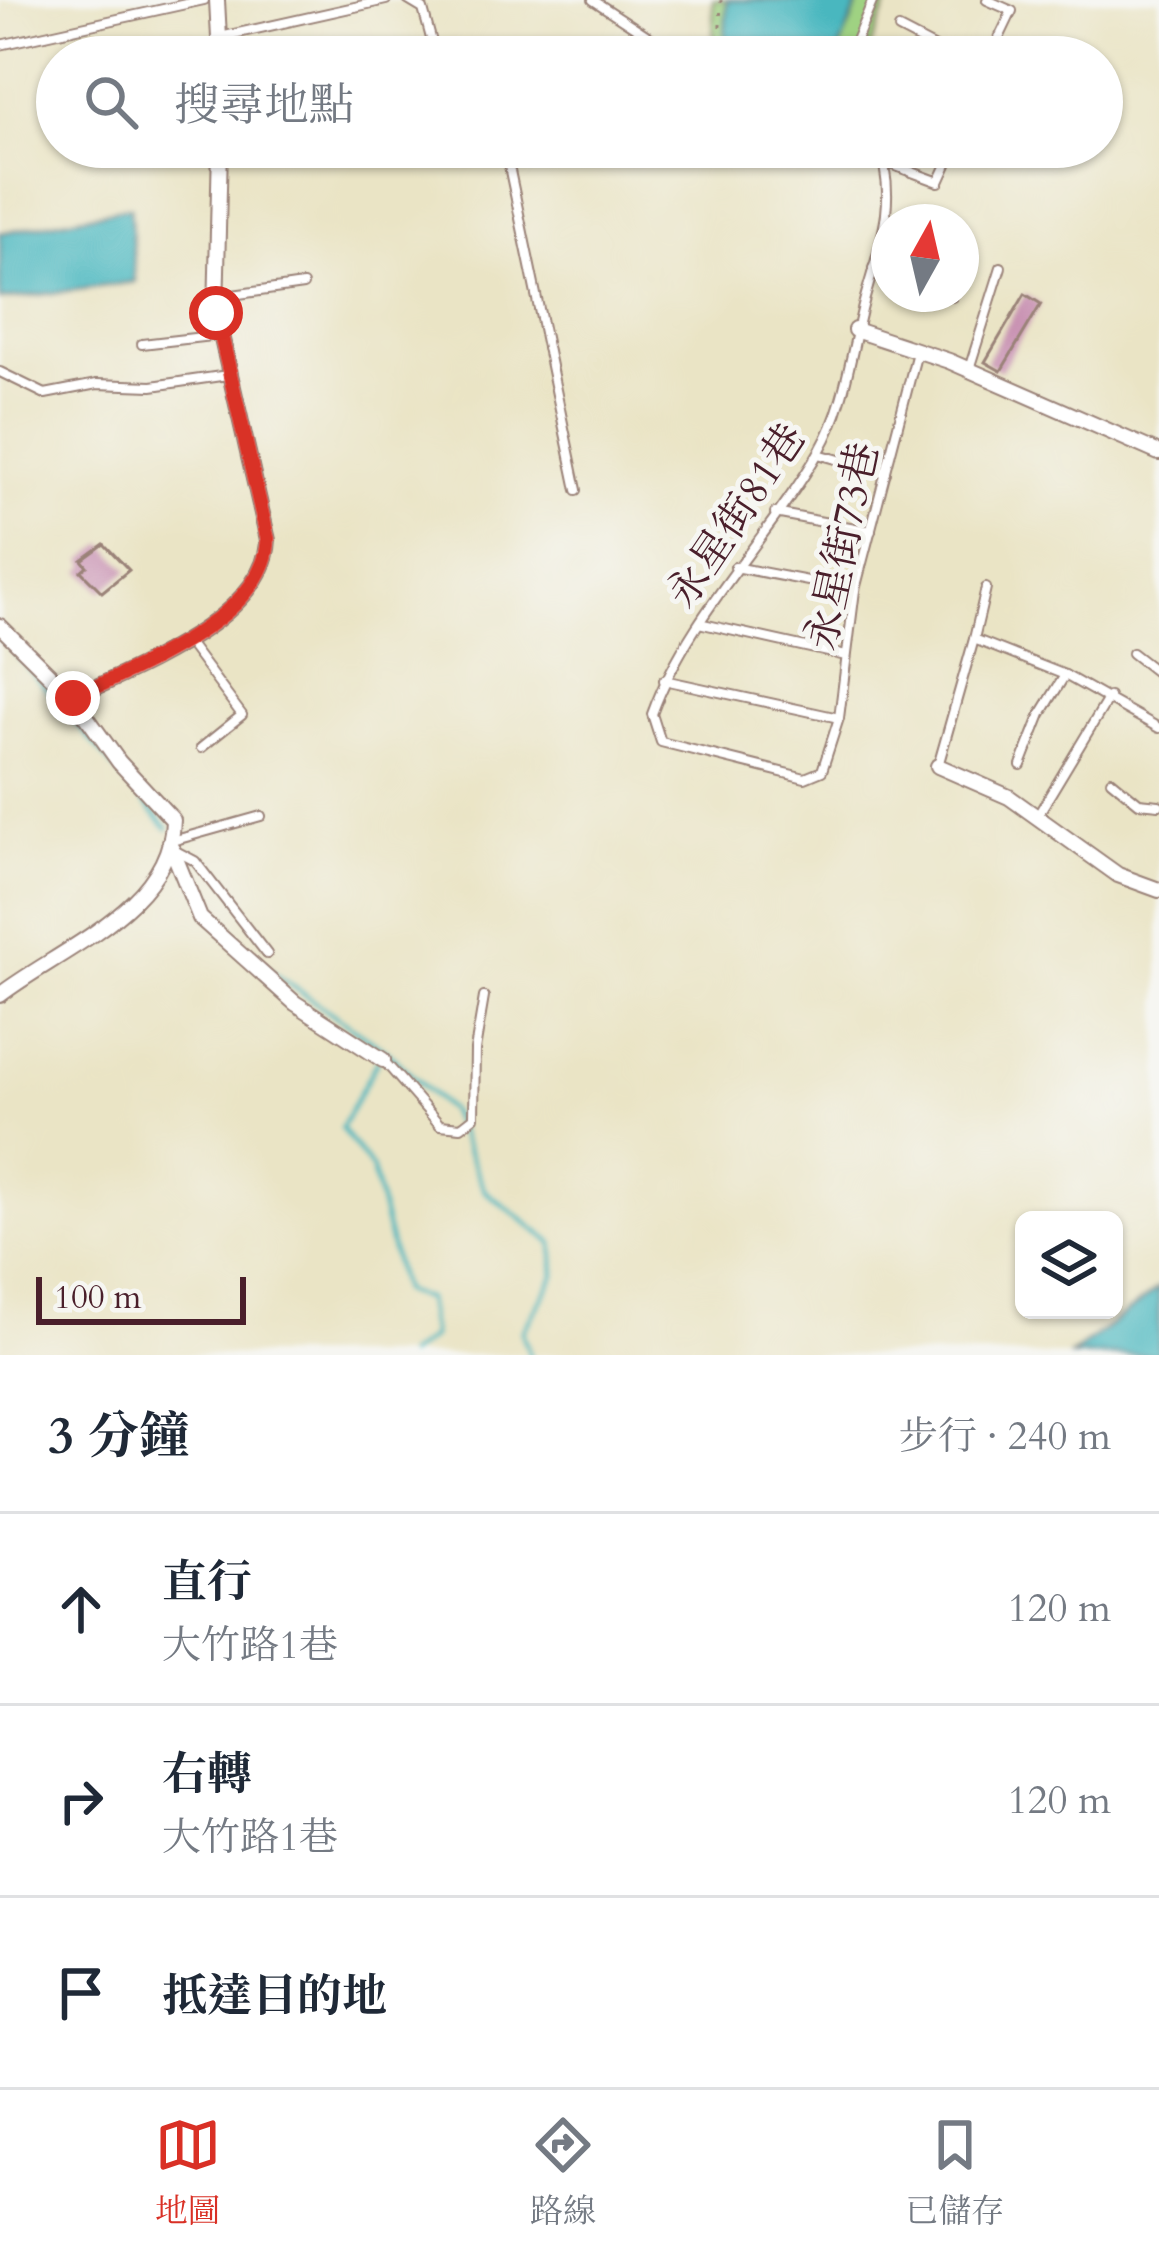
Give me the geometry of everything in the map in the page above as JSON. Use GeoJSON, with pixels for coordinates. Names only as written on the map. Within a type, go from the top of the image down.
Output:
{"type":"FeatureCollection","features":[{"type":"Feature","properties":{"kind":"street"},"geometry":{"type":"LineString","coordinates":[[217,0],[220,36]]}},
{"type":"Feature","properties":{"kind":"street"},"geometry":{"type":"LineString","coordinates":[[73,698],[185,639],[241,597],[260,578],[267,561],[268,540],[220,335],[220,168]]}},
{"type":"Feature","properties":{"kind":"street"},"geometry":{"type":"LineString","coordinates":[[855,330],[969,370],[1159,453]]}},
{"type":"Feature","properties":{"kind":"street"},"geometry":{"type":"LineString","coordinates":[[0,626],[73,698],[119,762],[158,798],[204,922],[295,1003],[380,1055]]}},
{"type":"Feature","properties":{"kind":"street"},"geometry":{"type":"LineString","coordinates":[[938,766],[1038,815],[1072,847],[1118,875],[1159,890]]}},
{"type":"Feature","properties":{"kind":"street"},"geometry":{"type":"LineString","coordinates":[[0,995],[44,961],[74,952],[125,909],[176,844]]}},
{"type":"Feature","properties":{"kind":"lane"},"geometry":{"type":"LineString","coordinates":[[41,36],[204,0]]}},
{"type":"Feature","properties":{"kind":"lane"},"geometry":{"type":"LineString","coordinates":[[224,36],[386,0]]}},
{"type":"Feature","properties":{"kind":"lane"},"geometry":{"type":"LineString","coordinates":[[408,0],[423,9],[430,36]]}},
{"type":"Feature","properties":{"kind":"lane"},"geometry":{"type":"LineString","coordinates":[[593,0],[648,36]]}},
{"type":"Feature","properties":{"kind":"lane"},"geometry":{"type":"LineString","coordinates":[[858,36],[873,0]]}},
{"type":"Feature","properties":{"kind":"lane"},"geometry":{"type":"LineString","coordinates":[[988,0],[1012,11],[1000,36]]}},
{"type":"Feature","properties":{"kind":"lane"},"geometry":{"type":"LineString","coordinates":[[899,29],[912,36]]}},
{"type":"Feature","properties":{"kind":"lane"},"geometry":{"type":"LineString","coordinates":[[0,45],[36,37]]}},
{"type":"Feature","properties":{"kind":"lane"},"geometry":{"type":"LineString","coordinates":[[509,168],[577,490]]}},
{"type":"Feature","properties":{"kind":"lane","name":"永星街81巷"},"geometry":{"type":"LineString","coordinates":[[885,168],[888,204]]}},
{"type":"Feature","properties":{"kind":"lane"},"geometry":{"type":"LineString","coordinates":[[900,168],[938,182],[945,168]]}},
{"type":"Feature","properties":{"kind":"lane"},"geometry":{"type":"LineString","coordinates":[[969,370],[1000,267]]}},
{"type":"Feature","properties":{"kind":"lane","name":"永星街81巷"},"geometry":{"type":"LineString","coordinates":[[831,755],[822,771],[805,778],[662,742],[652,714],[684,641],[703,624],[735,567],[818,454],[834,416],[871,275]]}},
{"type":"Feature","properties":{"kind":"lane"},"geometry":{"type":"LineString","coordinates":[[218,297],[303,285]]}},
{"type":"Feature","properties":{"kind":"lane"},"geometry":{"type":"LineString","coordinates":[[142,344],[220,335]]}},
{"type":"Feature","properties":{"kind":"lane","name":"永星街73巷"},"geometry":{"type":"LineString","coordinates":[[831,755],[855,590],[918,351]]}},
{"type":"Feature","properties":{"kind":"lane"},"geometry":{"type":"LineString","coordinates":[[0,372],[45,394],[98,384],[152,386],[228,375]]}},
{"type":"Feature","properties":{"kind":"lane"},"geometry":{"type":"LineString","coordinates":[[818,454],[886,472]]}},
{"type":"Feature","properties":{"kind":"lane"},"geometry":{"type":"LineString","coordinates":[[775,513],[871,531]]}},
{"type":"Feature","properties":{"kind":"lane"},"geometry":{"type":"LineString","coordinates":[[735,567],[855,590]]}},
{"type":"Feature","properties":{"kind":"lane"},"geometry":{"type":"LineString","coordinates":[[938,766],[986,588]]}},
{"type":"Feature","properties":{"kind":"lane"},"geometry":{"type":"LineString","coordinates":[[703,624],[846,656]]}},
{"type":"Feature","properties":{"kind":"lane"},"geometry":{"type":"LineString","coordinates":[[185,639],[242,715],[201,748]]}},
{"type":"Feature","properties":{"kind":"lane"},"geometry":{"type":"LineString","coordinates":[[974,639],[1065,675],[1159,728]]}},
{"type":"Feature","properties":{"kind":"lane"},"geometry":{"type":"LineString","coordinates":[[1132,653],[1159,674]]}},
{"type":"Feature","properties":{"kind":"lane"},"geometry":{"type":"LineString","coordinates":[[1021,765],[1041,714],[1065,675]]}},
{"type":"Feature","properties":{"kind":"lane"},"geometry":{"type":"LineString","coordinates":[[664,680],[838,718]]}},
{"type":"Feature","properties":{"kind":"lane"},"geometry":{"type":"LineString","coordinates":[[1038,815],[1109,697]]}},
{"type":"Feature","properties":{"kind":"lane"},"geometry":{"type":"LineString","coordinates":[[1111,780],[1139,803],[1159,805]]}},
{"type":"Feature","properties":{"kind":"lane"},"geometry":{"type":"LineString","coordinates":[[261,815],[176,844],[267,954]]}},
{"type":"Feature","properties":{"kind":"lane"},"geometry":{"type":"LineString","coordinates":[[380,1055],[440,1125],[456,1128],[474,1117],[475,1050],[484,997]]}},
{"type":"Feature","properties":{"kind":"path"},"geometry":{"type":"LineString","coordinates":[[720,36],[721,0]]}},
{"type":"Feature","properties":{"kind":"green space"},"geometry":{"type":"Polygon","coordinates":[[[713,0],[889,0],[874,36],[714,36],[713,0]]]}},
{"type":"Feature","properties":{"kind":"water"},"geometry":{"type":"Polygon","coordinates":[[[727,0],[860,0],[845,36],[725,36],[727,0]]]}},
{"type":"Feature","properties":{"kind":"water"},"geometry":{"type":"Polygon","coordinates":[[[130,207],[135,282],[0,300],[0,233],[130,207]]]}},
{"type":"Feature","properties":{"kind":"water"},"geometry":{"type":"Polygon","coordinates":[[[1159,1288],[1159,1355],[1071,1355],[1123,1319],[1159,1288]]]}},
{"type":"Feature","properties":{"kind":"building"},"geometry":{"type":"Polygon","coordinates":[[[1025,294],[1041,304],[1001,371],[985,362],[1025,294]]]}},
{"type":"Feature","properties":{"kind":"building"},"geometry":{"type":"Polygon","coordinates":[[[104,544],[129,570],[102,592],[81,571],[87,566],[82,560],[104,544]]]}},
{"type":"Feature","properties":{"kind":"waterway"},"geometry":{"type":"LineString","coordinates":[[0,635],[167,828]]}},
{"type":"Feature","properties":{"kind":"waterway"},"geometry":{"type":"LineString","coordinates":[[266,968],[384,1049],[450,1111],[485,1191],[553,1243],[555,1275],[522,1332],[530,1355]]}},
{"type":"Feature","properties":{"kind":"waterway"},"geometry":{"type":"LineString","coordinates":[[377,1061],[341,1128],[372,1169],[402,1291],[426,1299],[432,1337],[407,1355]]}},
{"type":"Feature","properties":{"kind":"route"},"geometry":{"type":"LineString","coordinates":[[73,698],[206,627],[260,578],[267,561],[268,540],[216,313]]}}]}
